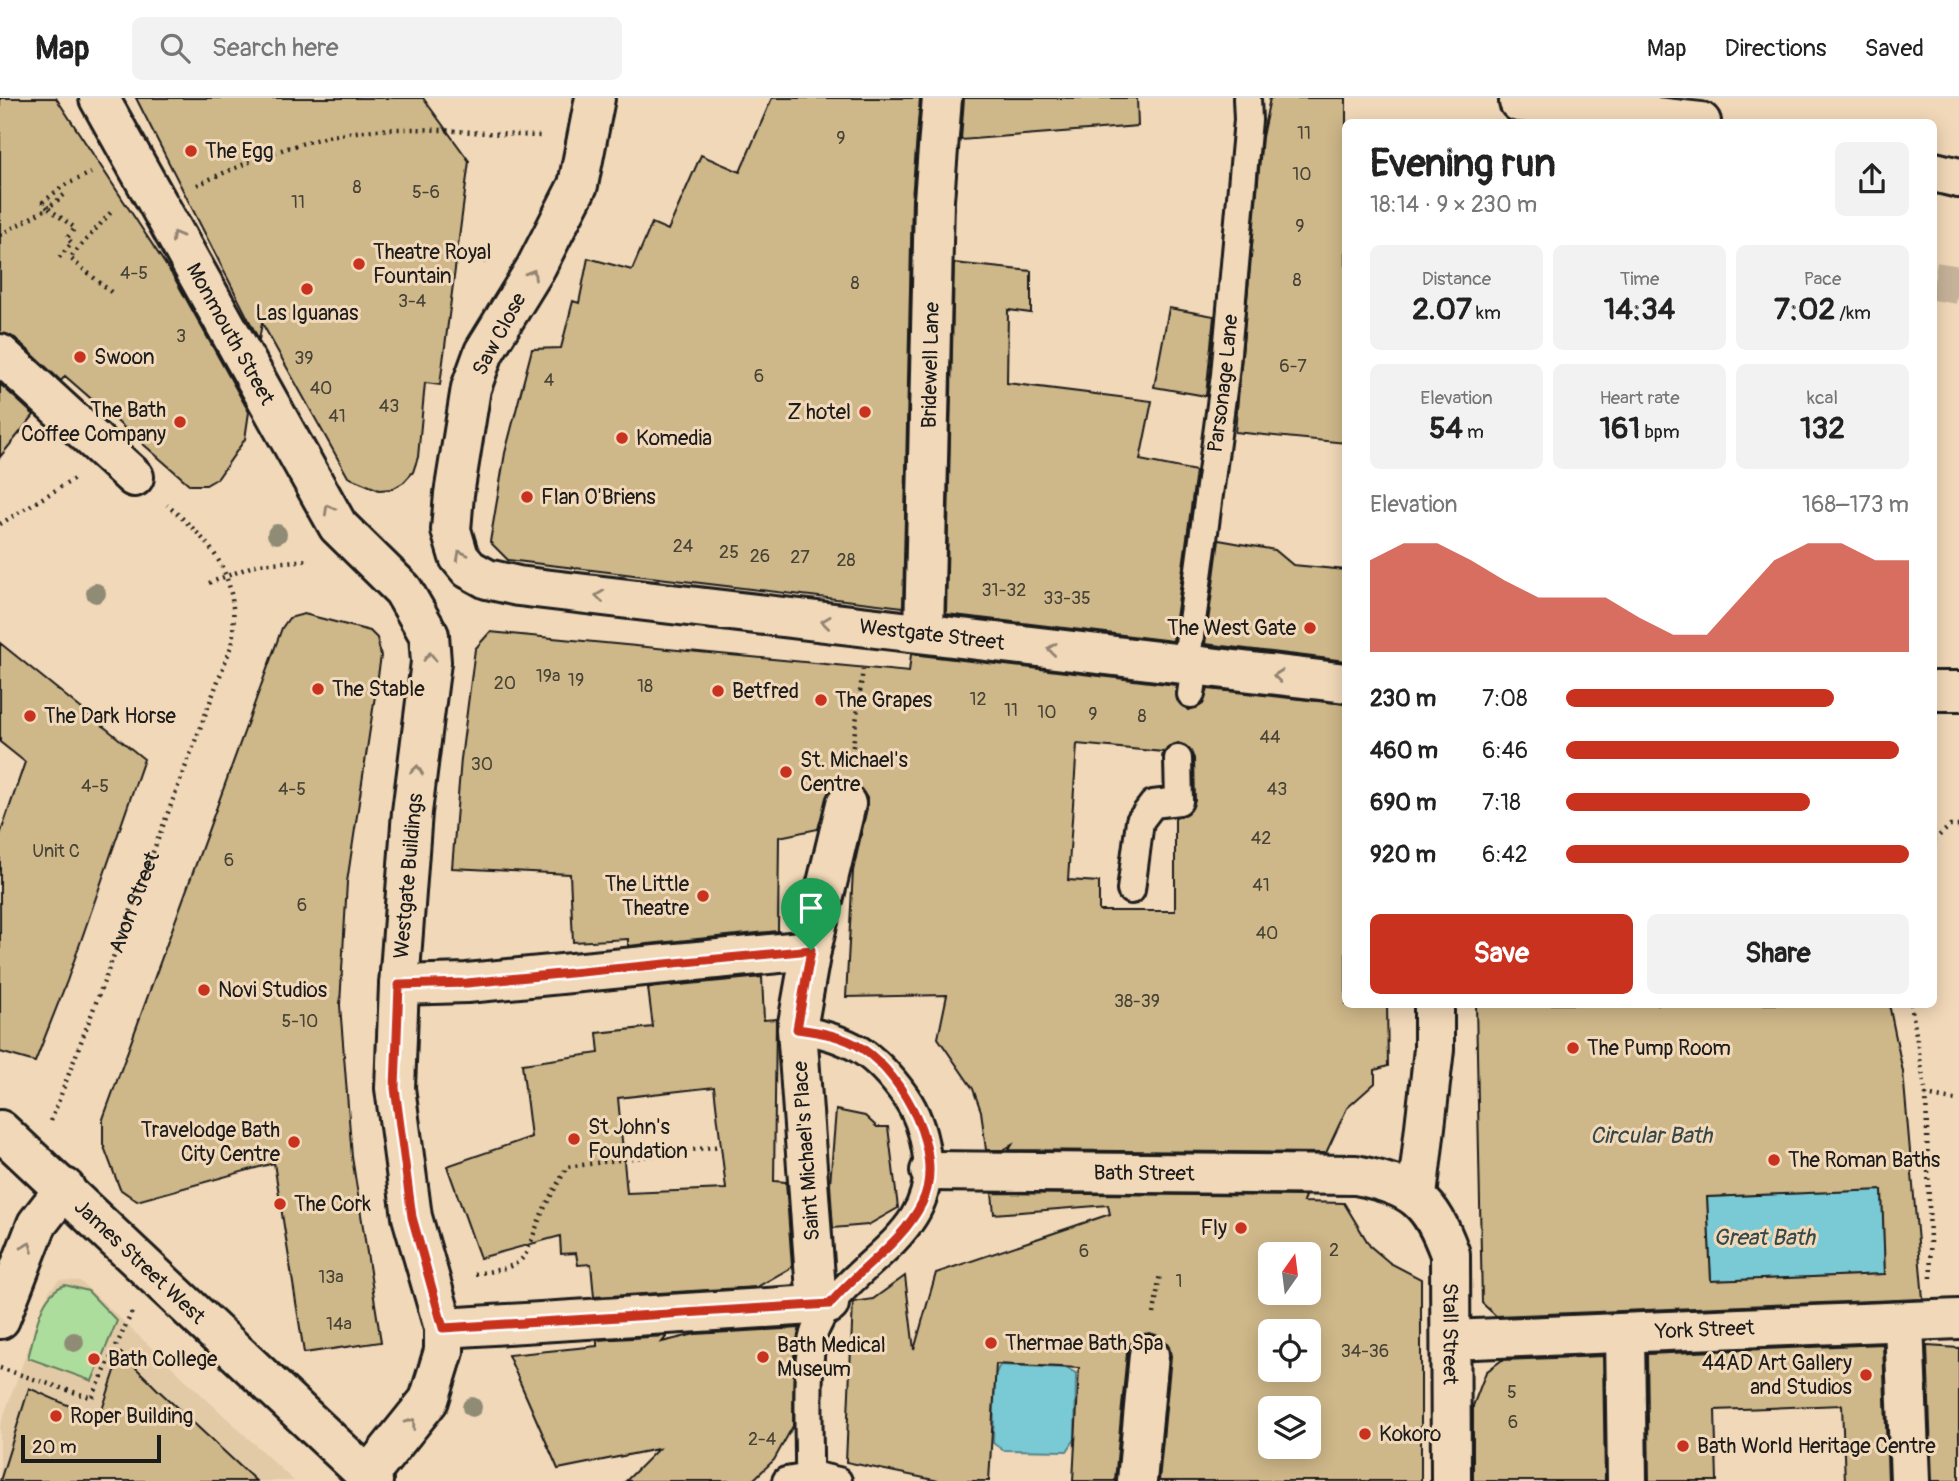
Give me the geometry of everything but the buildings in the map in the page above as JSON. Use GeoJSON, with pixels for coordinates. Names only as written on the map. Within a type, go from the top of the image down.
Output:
{"type":"FeatureCollection","features":[{"type":"Feature","properties":{"kind":"street","name":"Monmouth Street"},"geometry":{"type":"LineString","coordinates":[[99,98],[338,526],[373,561]]}},
{"type":"Feature","properties":{"kind":"street","name":"Saw Close"},"geometry":{"type":"LineString","coordinates":[[518,586],[487,579],[469,569],[459,557],[451,530],[454,494],[471,388],[484,352],[535,269],[578,185],[595,98]]}},
{"type":"Feature","properties":{"kind":"street","name":"Bridewell Lane"},"geometry":{"type":"LineString","coordinates":[[924,633],[934,200],[942,98]]}},
{"type":"Feature","properties":{"kind":"street"},"geometry":{"type":"LineString","coordinates":[[1518,107],[1685,115]]}},
{"type":"Feature","properties":{"kind":"street"},"geometry":{"type":"LineString","coordinates":[[1937,173],[1959,178]]}},
{"type":"Feature","properties":{"kind":"street"},"geometry":{"type":"LineString","coordinates":[[0,354],[134,477]]}},
{"type":"Feature","properties":{"kind":"street","name":"Westgate Buildings"},"geometry":{"type":"LineString","coordinates":[[371,1478],[429,1400],[444,1351],[443,1328],[412,1217],[395,1088],[399,985],[412,812],[431,662],[429,635],[404,590],[373,561]]}},
{"type":"Feature","properties":{"kind":"street","name":"Westgate Street"},"geometry":{"type":"LineString","coordinates":[[518,586],[924,633],[1191,676],[1342,683]]}},
{"type":"Feature","properties":{"kind":"street"},"geometry":{"type":"LineString","coordinates":[[1937,691],[1959,691]]}},
{"type":"Feature","properties":{"kind":"street","name":"Saint Michael's Place"},"geometry":{"type":"LineString","coordinates":[[823,1304],[797,1029],[811,950],[846,804]]}},
{"type":"Feature","properties":{"kind":"street"},"geometry":{"type":"LineString","coordinates":[[399,985],[467,983],[811,950]]}},
{"type":"Feature","properties":{"kind":"street"},"geometry":{"type":"LineString","coordinates":[[1417,1196],[1433,1049],[1434,1008]]}},
{"type":"Feature","properties":{"kind":"street","name":"James Street West"},"geometry":{"type":"LineString","coordinates":[[0,1130],[65,1188],[371,1478]]}},
{"type":"Feature","properties":{"kind":"street","name":"Bath Street"},"geometry":{"type":"LineString","coordinates":[[930,1171],[1356,1175]]}},
{"type":"Feature","properties":{"kind":"street","name":"Stall Street"},"geometry":{"type":"LineString","coordinates":[[1356,1175],[1379,1180],[1417,1196],[1438,1222],[1450,1254],[1451,1481]]}},
{"type":"Feature","properties":{"kind":"street"},"geometry":{"type":"LineString","coordinates":[[0,1319],[37,1224],[65,1188]]}},
{"type":"Feature","properties":{"kind":"street"},"geometry":{"type":"LineString","coordinates":[[443,1328],[823,1304]]}},
{"type":"Feature","properties":{"kind":"street"},"geometry":{"type":"LineString","coordinates":[[1910,1481],[1930,1327]]}},
{"type":"Feature","properties":{"kind":"street","name":"York Street"},"geometry":{"type":"LineString","coordinates":[[1451,1340],[1930,1327]]}},
{"type":"Feature","properties":{"kind":"street"},"geometry":{"type":"LineString","coordinates":[[1625,1334],[1627,1481]]}},
{"type":"Feature","properties":{"kind":"street"},"geometry":{"type":"LineString","coordinates":[[1137,1481],[1149,1355]]}},
{"type":"Feature","properties":{"kind":"lane","name":"Parsonage Lane"},"geometry":{"type":"LineString","coordinates":[[1191,676],[1225,375],[1248,120],[1247,98]]}},
{"type":"Feature","properties":{"kind":"lane"},"geometry":{"type":"LineString","coordinates":[[1131,890],[1140,821],[1153,804],[1179,801],[1178,759]]}},
{"type":"Feature","properties":{"kind":"lane"},"geometry":{"type":"LineString","coordinates":[[797,1029],[828,1034],[863,1048],[892,1077],[910,1102],[923,1131],[930,1171],[923,1200],[904,1232],[823,1304],[814,1330],[797,1479],[838,1481]]}},
{"type":"Feature","properties":{"kind":"path"},"geometry":{"type":"LineString","coordinates":[[158,204],[236,167],[305,142],[376,130],[547,136]]}},
{"type":"Feature","properties":{"kind":"path"},"geometry":{"type":"LineString","coordinates":[[58,259],[72,243],[67,238],[75,228],[43,202],[63,186],[101,168]]}},
{"type":"Feature","properties":{"kind":"path"},"geometry":{"type":"LineString","coordinates":[[0,235],[48,208],[64,195]]}},
{"type":"Feature","properties":{"kind":"path"},"geometry":{"type":"LineString","coordinates":[[70,258],[106,218]]}},
{"type":"Feature","properties":{"kind":"path"},"geometry":{"type":"LineString","coordinates":[[63,252],[111,292]]}},
{"type":"Feature","properties":{"kind":"path"},"geometry":{"type":"LineString","coordinates":[[0,524],[81,475],[109,468],[134,477],[202,534],[217,556],[225,578]]}},
{"type":"Feature","properties":{"kind":"path"},"geometry":{"type":"LineString","coordinates":[[209,583],[258,564],[320,559]]}},
{"type":"Feature","properties":{"kind":"path","name":"Avon Street"},"geometry":{"type":"LineString","coordinates":[[36,1161],[232,644],[232,598],[225,578]]}},
{"type":"Feature","properties":{"kind":"path"},"geometry":{"type":"LineString","coordinates":[[846,804],[869,627]]}},
{"type":"Feature","properties":{"kind":"path"},"geometry":{"type":"LineString","coordinates":[[1937,837],[1950,826],[1959,826]]}},
{"type":"Feature","properties":{"kind":"path"},"geometry":{"type":"LineString","coordinates":[[1913,1008],[1926,1095],[1930,1327]]}},
{"type":"Feature","properties":{"kind":"path"},"geometry":{"type":"LineString","coordinates":[[1926,1095],[1959,1101]]}},
{"type":"Feature","properties":{"kind":"path"},"geometry":{"type":"LineString","coordinates":[[429,1281],[488,1272],[515,1265],[525,1258],[543,1212],[567,1167],[721,1146]]}},
{"type":"Feature","properties":{"kind":"path"},"geometry":{"type":"LineString","coordinates":[[0,1368],[92,1398],[121,1339],[149,1267]]}},
{"type":"Feature","properties":{"kind":"shaded area","name":"Bath College"},"geometry":{"type":"Polygon","coordinates":[[[59,1280],[80,1281],[294,1481],[0,1481],[0,1426],[49,1291],[59,1280]]]}},
{"type":"Feature","properties":{"kind":"green space"},"geometry":{"type":"Polygon","coordinates":[[[65,1285],[88,1291],[117,1321],[92,1381],[28,1358],[44,1305],[56,1289],[65,1285]]]}},
{"type":"Feature","properties":{"kind":"water","name":"Great Bath"},"geometry":{"type":"Polygon","coordinates":[[[1882,1190],[1885,1274],[1711,1281],[1707,1197],[1882,1190]]]}},
{"type":"Feature","properties":{"kind":"water"},"geometry":{"type":"Polygon","coordinates":[[[1000,1365],[1066,1368],[1076,1373],[1075,1439],[1067,1451],[1003,1450],[993,1443],[995,1375],[1000,1365]]]}},
{"type":"Feature","properties":{"kind":"tunnel"},"geometry":{"type":"LineString","coordinates":[[1937,281],[1959,285]]}},
{"type":"Feature","properties":{"kind":"place","name":"The Egg"},"geometry":{"type":"Point","coordinates":[191,151]}},
{"type":"Feature","properties":{"kind":"place","name":"Theatre Royal Fountain"},"geometry":{"type":"Point","coordinates":[359,264]}},
{"type":"Feature","properties":{"kind":"place","name":"Las Iguanas"},"geometry":{"type":"Point","coordinates":[307,289]}},
{"type":"Feature","properties":{"kind":"place","name":"Swoon"},"geometry":{"type":"Point","coordinates":[80,357]}},
{"type":"Feature","properties":{"kind":"place","name":"Z hotel"},"geometry":{"type":"Point","coordinates":[865,412]}},
{"type":"Feature","properties":{"kind":"place","name":"The Bath Coffee Company"},"geometry":{"type":"Point","coordinates":[180,422]}},
{"type":"Feature","properties":{"kind":"place","name":"Komedia"},"geometry":{"type":"Point","coordinates":[622,438]}},
{"type":"Feature","properties":{"kind":"place","name":"Flan O'Briens"},"geometry":{"type":"Point","coordinates":[527,497]}},
{"type":"Feature","properties":{"kind":"place","name":"The West Gate"},"geometry":{"type":"Point","coordinates":[1310,628]}},
{"type":"Feature","properties":{"kind":"place","name":"The Stable"},"geometry":{"type":"Point","coordinates":[318,689]}},
{"type":"Feature","properties":{"kind":"place","name":"Betfred"},"geometry":{"type":"Point","coordinates":[718,691]}},
{"type":"Feature","properties":{"kind":"place","name":"The Grapes"},"geometry":{"type":"Point","coordinates":[821,700]}},
{"type":"Feature","properties":{"kind":"place","name":"The Dark Horse"},"geometry":{"type":"Point","coordinates":[30,716]}},
{"type":"Feature","properties":{"kind":"place","name":"St. Michael's Centre"},"geometry":{"type":"Point","coordinates":[786,772]}},
{"type":"Feature","properties":{"kind":"place","name":"The Little Theatre"},"geometry":{"type":"Point","coordinates":[703,896]}},
{"type":"Feature","properties":{"kind":"place","name":"Novi Studios"},"geometry":{"type":"Point","coordinates":[204,990]}},
{"type":"Feature","properties":{"kind":"place","name":"The Pump Room"},"geometry":{"type":"Point","coordinates":[1573,1048]}},
{"type":"Feature","properties":{"kind":"place","name":"St John's Foundation"},"geometry":{"type":"Point","coordinates":[574,1139]}},
{"type":"Feature","properties":{"kind":"place","name":"Travelodge Bath City Centre"},"geometry":{"type":"Point","coordinates":[294,1142]}},
{"type":"Feature","properties":{"kind":"place","name":"The Roman Baths"},"geometry":{"type":"Point","coordinates":[1774,1160]}},
{"type":"Feature","properties":{"kind":"place","name":"The Cork"},"geometry":{"type":"Point","coordinates":[280,1204]}},
{"type":"Feature","properties":{"kind":"place","name":"Fly"},"geometry":{"type":"Point","coordinates":[1241,1228]}},
{"type":"Feature","properties":{"kind":"place","name":"Thermae Bath Spa"},"geometry":{"type":"Point","coordinates":[991,1343]}},
{"type":"Feature","properties":{"kind":"place","name":"Bath Medical Museum"},"geometry":{"type":"Point","coordinates":[763,1357]}},
{"type":"Feature","properties":{"kind":"place","name":"Bath College"},"geometry":{"type":"Point","coordinates":[94,1359]}},
{"type":"Feature","properties":{"kind":"place","name":"44AD Art Gallery and Studios"},"geometry":{"type":"Point","coordinates":[1866,1375]}},
{"type":"Feature","properties":{"kind":"place","name":"Roper Building"},"geometry":{"type":"Point","coordinates":[56,1416]}},
{"type":"Feature","properties":{"kind":"place","name":"Kokoro"},"geometry":{"type":"Point","coordinates":[1365,1434]}},
{"type":"Feature","properties":{"kind":"place","name":"Bath World Heritage Centre"},"geometry":{"type":"Point","coordinates":[1683,1446]}},
{"type":"Feature","properties":{"kind":"route"},"geometry":{"type":"LineString","coordinates":[[811,950],[797,1029],[828,1034],[863,1048],[892,1077],[910,1102],[923,1131],[930,1171],[923,1200],[904,1232],[848,1282],[830,1304],[443,1328],[412,1217],[395,1088],[399,985],[467,983],[811,950]]}},
{"type":"Feature","properties":{"kind":"water label","name":"Circular Bath"},"geometry":{"type":"Point","coordinates":[1651,1135]}}]}
